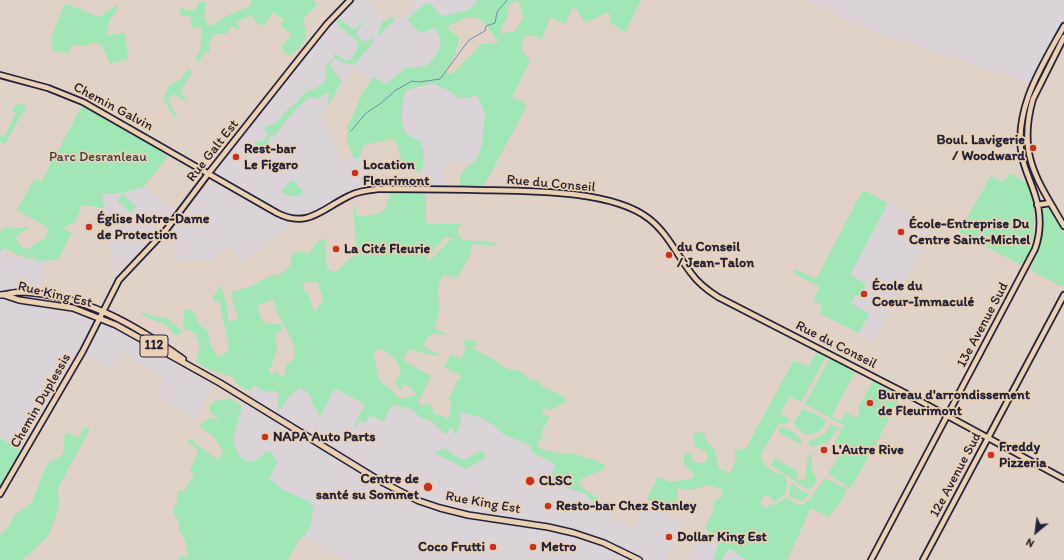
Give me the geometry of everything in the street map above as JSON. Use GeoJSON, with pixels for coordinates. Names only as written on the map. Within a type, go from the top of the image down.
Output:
{"type":"FeatureCollection","features":[{"type":"Feature","properties":{"kind":"main road","name":"Rue King Est"},"geometry":{"type":"LineString","coordinates":[[2,295],[19,292],[41,294],[70,300],[103,311],[129,323],[207,376]]}},
{"type":"Feature","properties":{"kind":"main road","name":"Rue King Est"},"geometry":{"type":"LineString","coordinates":[[2,295],[18,300],[66,307],[99,318],[130,332],[207,376],[380,481],[419,501],[468,515],[566,530],[597,540],[639,560]]}},
{"type":"Feature","properties":{"kind":"street","name":"Rue Galt Est"},"geometry":{"type":"LineString","coordinates":[[99,318],[119,280],[166,230],[208,174],[327,24],[350,0]]}},
{"type":"Feature","properties":{"kind":"street","name":"13e Avenue Sud"},"geometry":{"type":"LineString","coordinates":[[870,560],[1033,255],[1037,243],[1039,228],[1037,205],[1022,158],[1021,130],[1026,105],[1033,85],[1064,26]]}},
{"type":"Feature","properties":{"kind":"street"},"geometry":{"type":"LineString","coordinates":[[1064,36],[1033,99],[1026,132],[1030,162],[1050,203],[1064,226]]}},
{"type":"Feature","properties":{"kind":"street","name":"Chemin Galvin"},"geometry":{"type":"LineString","coordinates":[[0,75],[48,88],[83,102],[141,134],[208,174]]}},
{"type":"Feature","properties":{"kind":"street","name":"Rue du Conseil"},"geometry":{"type":"LineString","coordinates":[[208,174],[277,213],[294,219],[306,218],[315,215],[354,193],[379,189],[551,192],[593,198],[625,206],[645,215],[655,224],[695,278],[705,288],[718,297],[846,362],[1064,479]]}},
{"type":"Feature","properties":{"kind":"street"},"geometry":{"type":"LineString","coordinates":[[1037,205],[1050,203]]}},
{"type":"Feature","properties":{"kind":"street","name":"12e Avenue Sud"},"geometry":{"type":"LineString","coordinates":[[923,560],[1064,294]]}},
{"type":"Feature","properties":{"kind":"street","name":"Chemin Duplessis"},"geometry":{"type":"LineString","coordinates":[[0,494],[83,351],[99,318]]}},
{"type":"Feature","properties":{"kind":"shaded area"},"geometry":{"type":"Polygon","coordinates":[[[356,0],[367,0],[391,26],[412,6],[413,0],[478,0],[481,8],[433,21],[451,60],[391,92],[353,67],[320,118],[324,121],[342,161],[361,151],[376,186],[347,193],[321,210],[308,215],[298,217],[290,215],[287,227],[284,231],[242,262],[229,245],[213,259],[176,260],[171,231],[210,183],[215,183],[238,195],[244,189],[217,174],[216,170],[322,36],[356,0]]]}},
{"type":"Feature","properties":{"kind":"shaded area"},"geometry":{"type":"Polygon","coordinates":[[[808,0],[1064,0],[1064,33],[1036,85],[859,26],[808,0]]]}},
{"type":"Feature","properties":{"kind":"shaded area"},"geometry":{"type":"Polygon","coordinates":[[[434,84],[449,91],[459,98],[477,95],[485,113],[482,145],[477,159],[471,164],[450,161],[450,167],[444,167],[443,186],[422,186],[424,150],[404,130],[401,109],[406,91],[434,84]]]}},
{"type":"Feature","properties":{"kind":"shaded area"},"geometry":{"type":"Polygon","coordinates":[[[144,187],[174,209],[154,237],[116,274],[101,194],[123,193],[144,187]]]}},
{"type":"Feature","properties":{"kind":"shaded area","name":"École du Coeur-Immaculé"},"geometry":{"type":"Polygon","coordinates":[[[888,203],[932,225],[933,228],[874,341],[819,313],[854,267],[888,203]]]}},
{"type":"Feature","properties":{"kind":"shaded area"},"geometry":{"type":"Polygon","coordinates":[[[0,246],[6,247],[5,256],[45,261],[39,307],[80,316],[106,324],[160,353],[214,386],[195,418],[156,395],[165,379],[121,352],[111,369],[79,352],[21,450],[0,438],[0,246]]]}},
{"type":"Feature","properties":{"kind":"shaded area"},"geometry":{"type":"Polygon","coordinates":[[[255,385],[261,390],[272,390],[280,395],[278,407],[300,388],[311,397],[312,404],[318,412],[319,417],[334,390],[337,389],[364,404],[354,426],[360,420],[370,416],[384,421],[391,407],[395,405],[412,409],[421,417],[430,420],[444,434],[447,434],[450,427],[454,430],[460,416],[460,412],[475,415],[492,424],[503,434],[531,446],[532,452],[553,463],[555,466],[548,481],[561,483],[570,489],[586,494],[597,504],[598,498],[616,504],[611,519],[634,528],[641,510],[646,503],[685,525],[666,560],[346,560],[301,536],[311,524],[314,506],[283,490],[269,479],[277,463],[267,452],[253,462],[245,461],[238,455],[234,439],[242,406],[255,385]]]}},
{"type":"Feature","properties":{"kind":"shaded area"},"geometry":{"type":"Polygon","coordinates":[[[704,530],[760,560],[687,560],[704,530]]]}},
{"type":"Feature","properties":{"kind":"green space"},"geometry":{"type":"Polygon","coordinates":[[[252,0],[313,0],[317,4],[303,20],[306,32],[305,41],[289,56],[282,48],[291,34],[282,27],[281,23],[284,20],[273,12],[264,26],[257,23],[252,16],[249,16],[237,22],[241,28],[238,30],[232,26],[226,34],[220,33],[214,35],[208,44],[210,51],[205,53],[198,62],[195,59],[200,51],[202,28],[192,27],[191,17],[180,15],[181,8],[195,10],[198,1],[206,3],[204,16],[208,26],[214,25],[224,17],[248,7],[252,0]]]}},
{"type":"Feature","properties":{"kind":"green space"},"geometry":{"type":"Polygon","coordinates":[[[477,0],[641,0],[627,29],[624,32],[609,22],[611,15],[607,13],[584,21],[574,6],[565,24],[550,18],[541,39],[534,36],[525,36],[521,50],[530,61],[512,97],[527,105],[484,186],[460,186],[460,176],[466,168],[477,159],[482,145],[485,113],[477,95],[460,98],[438,85],[428,84],[406,91],[403,100],[402,120],[404,129],[409,135],[422,142],[422,149],[424,150],[422,171],[420,172],[402,166],[398,145],[392,139],[364,145],[361,156],[355,159],[347,142],[347,127],[358,105],[358,100],[373,77],[386,84],[406,68],[427,66],[435,57],[440,48],[440,38],[434,28],[422,33],[418,31],[407,19],[426,3],[431,4],[442,16],[468,10],[477,0]],[[514,1],[508,6],[508,15],[501,27],[502,36],[505,32],[514,32],[523,18],[518,1],[514,1]],[[466,18],[451,24],[448,27],[449,30],[459,37],[455,54],[446,69],[448,74],[452,74],[481,44],[497,43],[498,41],[483,21],[477,18],[466,18]]]}},
{"type":"Feature","properties":{"kind":"green space"},"geometry":{"type":"Polygon","coordinates":[[[67,4],[99,17],[117,5],[118,7],[110,20],[106,35],[125,33],[128,59],[110,64],[102,45],[95,42],[87,45],[71,45],[69,54],[53,51],[51,39],[63,7],[67,4]]]}},
{"type":"Feature","properties":{"kind":"green space"},"geometry":{"type":"Polygon","coordinates":[[[368,16],[356,33],[364,42],[373,38],[374,40],[356,63],[347,64],[334,58],[330,67],[342,81],[330,103],[328,103],[329,95],[326,93],[319,99],[313,97],[303,102],[276,134],[274,136],[272,135],[268,139],[269,141],[261,149],[254,143],[263,141],[268,134],[264,130],[265,127],[276,123],[307,91],[315,89],[325,80],[326,66],[335,56],[333,52],[348,61],[358,48],[358,42],[337,24],[337,20],[340,19],[352,28],[356,29],[368,16]]]}},
{"type":"Feature","properties":{"kind":"green space"},"geometry":{"type":"Polygon","coordinates":[[[390,17],[395,18],[393,22],[379,35],[377,35],[383,20],[386,21],[390,17]]]}},
{"type":"Feature","properties":{"kind":"green space"},"geometry":{"type":"Polygon","coordinates":[[[189,68],[192,73],[180,92],[188,100],[183,100],[172,94],[168,101],[176,114],[176,117],[174,117],[164,101],[165,92],[171,84],[180,80],[189,68]]]}},
{"type":"Feature","properties":{"kind":"green space"},"geometry":{"type":"Polygon","coordinates":[[[18,104],[25,105],[26,110],[21,115],[5,144],[0,142],[0,135],[4,137],[16,113],[12,111],[18,104]]]}},
{"type":"Feature","properties":{"kind":"green space","name":"Parc Desranleau"},"geometry":{"type":"Polygon","coordinates":[[[82,106],[92,110],[137,136],[168,156],[144,187],[123,193],[102,194],[104,208],[81,205],[76,221],[63,228],[72,233],[58,260],[34,261],[37,255],[31,259],[18,255],[5,248],[0,251],[0,231],[8,227],[15,229],[24,227],[29,228],[16,237],[23,248],[28,249],[41,240],[44,240],[49,228],[17,210],[34,179],[41,182],[82,106]]]}},
{"type":"Feature","properties":{"kind":"green space"},"geometry":{"type":"Polygon","coordinates":[[[1010,173],[1026,183],[1033,200],[1033,237],[1027,258],[1022,264],[1019,264],[959,232],[991,176],[1002,182],[1010,173]]]}},
{"type":"Feature","properties":{"kind":"green space"},"geometry":{"type":"Polygon","coordinates":[[[293,180],[304,192],[298,196],[289,196],[281,191],[293,180]]]}},
{"type":"Feature","properties":{"kind":"green space"},"geometry":{"type":"Polygon","coordinates":[[[863,190],[888,203],[850,275],[866,284],[859,297],[855,295],[851,303],[869,314],[859,333],[819,313],[823,306],[813,300],[820,287],[793,273],[796,269],[816,279],[863,190]]]}},
{"type":"Feature","properties":{"kind":"green space"},"geometry":{"type":"Polygon","coordinates":[[[389,193],[426,193],[426,220],[428,224],[462,224],[458,230],[463,240],[497,243],[495,246],[473,244],[471,246],[471,253],[458,277],[456,278],[445,275],[439,282],[439,312],[435,328],[446,334],[445,336],[441,334],[432,334],[424,344],[427,349],[439,354],[438,356],[409,349],[403,360],[431,376],[418,402],[421,405],[426,403],[433,407],[433,414],[443,415],[448,419],[452,401],[448,399],[455,385],[454,383],[461,378],[460,375],[444,367],[451,354],[461,359],[466,349],[464,340],[467,339],[477,342],[474,349],[495,360],[502,366],[512,370],[519,370],[529,379],[539,381],[544,387],[567,400],[552,410],[546,408],[543,410],[542,414],[550,417],[541,435],[543,438],[548,439],[538,439],[537,445],[552,452],[582,456],[606,465],[602,470],[581,479],[579,482],[583,488],[598,498],[597,505],[594,504],[586,494],[570,489],[556,482],[548,481],[555,466],[553,463],[532,452],[531,446],[503,434],[492,424],[475,415],[460,412],[461,421],[456,434],[454,434],[454,430],[450,427],[447,434],[445,434],[430,420],[421,418],[412,409],[395,405],[391,407],[384,421],[370,416],[365,423],[360,420],[355,428],[354,426],[364,404],[337,389],[334,390],[320,417],[312,404],[311,396],[308,392],[300,388],[287,399],[278,412],[278,400],[280,395],[273,390],[271,392],[261,390],[255,385],[251,390],[242,388],[232,377],[204,367],[195,361],[198,356],[199,341],[194,333],[184,329],[184,310],[190,310],[195,314],[199,325],[207,330],[211,346],[217,357],[223,355],[228,351],[229,347],[219,302],[215,302],[212,298],[221,285],[228,310],[228,320],[231,322],[238,319],[231,295],[232,292],[249,287],[272,275],[278,275],[286,271],[292,262],[290,257],[295,253],[303,251],[306,254],[309,253],[318,241],[325,238],[327,269],[335,272],[351,258],[357,255],[353,206],[355,206],[357,216],[370,215],[380,213],[384,210],[388,201],[389,193]],[[445,237],[427,259],[429,261],[450,240],[455,239],[445,237]],[[311,281],[306,282],[302,287],[304,292],[308,294],[315,313],[323,299],[318,283],[311,281]],[[273,299],[257,306],[260,316],[266,323],[280,324],[282,326],[282,330],[277,333],[276,336],[277,351],[269,373],[273,374],[277,370],[278,374],[284,376],[287,364],[294,358],[294,348],[291,338],[278,315],[273,299]],[[381,349],[376,350],[373,353],[379,379],[384,385],[391,389],[400,399],[415,395],[416,392],[412,391],[413,389],[404,384],[401,390],[399,389],[395,380],[399,377],[400,367],[396,360],[381,349]]]}},
{"type":"Feature","properties":{"kind":"green space"},"geometry":{"type":"Polygon","coordinates":[[[122,194],[136,206],[131,213],[117,201],[122,194]]]}},
{"type":"Feature","properties":{"kind":"green space"},"geometry":{"type":"Polygon","coordinates":[[[1048,207],[1050,208],[1064,235],[1064,285],[1061,286],[1032,271],[1031,269],[1040,244],[1042,227],[1041,209],[1048,207]]]}},
{"type":"Feature","properties":{"kind":"green space"},"geometry":{"type":"Polygon","coordinates":[[[141,312],[156,317],[166,317],[182,331],[179,335],[173,334],[168,326],[144,316],[141,312]]]}},
{"type":"Feature","properties":{"kind":"green space"},"geometry":{"type":"Polygon","coordinates":[[[817,352],[826,357],[801,402],[790,396],[780,414],[790,420],[788,423],[777,426],[761,455],[763,462],[769,468],[779,474],[783,474],[787,481],[786,493],[774,502],[771,501],[772,498],[765,494],[760,503],[766,509],[770,504],[774,505],[787,497],[795,504],[803,505],[810,499],[825,478],[847,489],[840,503],[829,517],[811,508],[787,560],[746,560],[728,549],[722,560],[713,560],[719,543],[718,538],[705,528],[713,512],[714,502],[721,497],[724,490],[709,485],[691,490],[679,488],[678,505],[674,510],[651,502],[647,499],[658,477],[670,482],[691,479],[694,477],[694,474],[683,463],[684,456],[691,453],[693,454],[691,460],[699,463],[703,463],[707,460],[706,452],[695,446],[693,435],[695,433],[704,432],[705,439],[715,450],[719,469],[730,473],[735,462],[735,451],[738,448],[744,451],[794,360],[808,367],[817,352]]]}},
{"type":"Feature","properties":{"kind":"green space"},"geometry":{"type":"Polygon","coordinates":[[[830,358],[855,372],[832,416],[841,421],[846,412],[856,418],[860,412],[858,408],[873,381],[898,394],[900,397],[876,444],[851,487],[848,488],[846,485],[828,474],[845,448],[843,443],[837,451],[831,452],[841,431],[836,429],[829,442],[811,447],[809,441],[823,435],[831,425],[843,429],[845,426],[805,404],[830,358]]]}},
{"type":"Feature","properties":{"kind":"green space"},"geometry":{"type":"Polygon","coordinates":[[[230,398],[242,406],[234,438],[236,451],[241,458],[249,462],[253,462],[267,452],[271,451],[277,463],[269,479],[283,490],[306,500],[314,506],[311,524],[305,536],[301,537],[288,560],[178,560],[181,555],[187,558],[188,551],[185,540],[179,530],[179,522],[174,510],[178,500],[177,494],[179,490],[184,491],[194,475],[190,471],[197,454],[197,449],[187,443],[191,438],[196,444],[219,460],[223,451],[213,436],[201,428],[200,425],[211,417],[218,421],[219,419],[210,412],[210,406],[215,401],[230,398]]]}},
{"type":"Feature","properties":{"kind":"green space"},"geometry":{"type":"Polygon","coordinates":[[[803,408],[826,420],[823,427],[818,432],[804,434],[797,428],[794,422],[803,408]]]}},
{"type":"Feature","properties":{"kind":"green space"},"geometry":{"type":"Polygon","coordinates":[[[89,427],[89,431],[60,484],[58,491],[58,511],[48,536],[22,560],[0,560],[0,535],[9,526],[13,517],[31,502],[47,465],[59,458],[64,452],[64,438],[67,432],[78,438],[83,429],[89,427]]]}},
{"type":"Feature","properties":{"kind":"green space"},"geometry":{"type":"Polygon","coordinates":[[[784,427],[795,433],[802,441],[802,445],[792,440],[790,437],[778,432],[784,427]]]}},
{"type":"Feature","properties":{"kind":"green space"},"geometry":{"type":"Polygon","coordinates":[[[0,438],[21,450],[0,488],[0,438]]]}},
{"type":"Feature","properties":{"kind":"green space"},"geometry":{"type":"Polygon","coordinates":[[[445,448],[449,450],[450,453],[463,460],[480,451],[484,452],[486,455],[484,459],[466,469],[435,453],[445,448]]]}},
{"type":"Feature","properties":{"kind":"green space"},"geometry":{"type":"Polygon","coordinates":[[[812,454],[811,467],[817,480],[811,489],[805,488],[771,465],[775,458],[798,472],[797,482],[799,482],[800,479],[805,479],[808,455],[812,454]]]}},
{"type":"Feature","properties":{"kind":"green space"},"geometry":{"type":"Polygon","coordinates":[[[791,483],[803,492],[809,493],[803,501],[794,499],[789,495],[791,483]]]}},
{"type":"Feature","properties":{"kind":"waterway"},"geometry":{"type":"LineString","coordinates":[[351,131],[366,113],[380,104],[396,90],[412,81],[419,82],[440,79],[469,40],[485,31],[486,26],[495,23],[497,12],[507,0]]}},
{"type":"Feature","properties":{"kind":"place","name":"Boul. Lavigerie / Woodward"},"geometry":{"type":"Point","coordinates":[1033,148]}},
{"type":"Feature","properties":{"kind":"place","name":"Rest-bar Le Figaro"},"geometry":{"type":"Point","coordinates":[236,157]}},
{"type":"Feature","properties":{"kind":"place","name":"Location Fleurimont"},"geometry":{"type":"Point","coordinates":[355,173]}},
{"type":"Feature","properties":{"kind":"place","name":"Église Notre-Dame de Protection"},"geometry":{"type":"Point","coordinates":[89,227]}},
{"type":"Feature","properties":{"kind":"place","name":"École-Entreprise Du Centre Saint-Michel"},"geometry":{"type":"Point","coordinates":[901,232]}},
{"type":"Feature","properties":{"kind":"place","name":"La Cité Fleurie"},"geometry":{"type":"Point","coordinates":[336,249]}},
{"type":"Feature","properties":{"kind":"place","name":"du Conseil / Jean-Talon"},"geometry":{"type":"Point","coordinates":[669,255]}},
{"type":"Feature","properties":{"kind":"place","name":"École du Coeur-Immaculé"},"geometry":{"type":"Point","coordinates":[864,294]}},
{"type":"Feature","properties":{"kind":"place","name":"Bureau d'arrondissement de Fleurimont"},"geometry":{"type":"Point","coordinates":[870,403]}},
{"type":"Feature","properties":{"kind":"place","name":"NAPA Auto Parts"},"geometry":{"type":"Point","coordinates":[265,437]}},
{"type":"Feature","properties":{"kind":"place","name":"L'Autre Rive"},"geometry":{"type":"Point","coordinates":[824,450]}},
{"type":"Feature","properties":{"kind":"place","name":"Freddy Pizzeria"},"geometry":{"type":"Point","coordinates":[991,455]}},
{"type":"Feature","properties":{"kind":"place","name":"CLSC"},"geometry":{"type":"Point","coordinates":[530,481]}},
{"type":"Feature","properties":{"kind":"place","name":"Centre de santé su Sommet"},"geometry":{"type":"Point","coordinates":[428,487]}},
{"type":"Feature","properties":{"kind":"place","name":"Resto-bar Chez Stanley"},"geometry":{"type":"Point","coordinates":[548,506]}},
{"type":"Feature","properties":{"kind":"place","name":"Dollar King Est"},"geometry":{"type":"Point","coordinates":[669,537]}},
{"type":"Feature","properties":{"kind":"place","name":"Coco Frutti"},"geometry":{"type":"Point","coordinates":[493,547]}},
{"type":"Feature","properties":{"kind":"place","name":"Metro"},"geometry":{"type":"Point","coordinates":[533,547]}}]}
